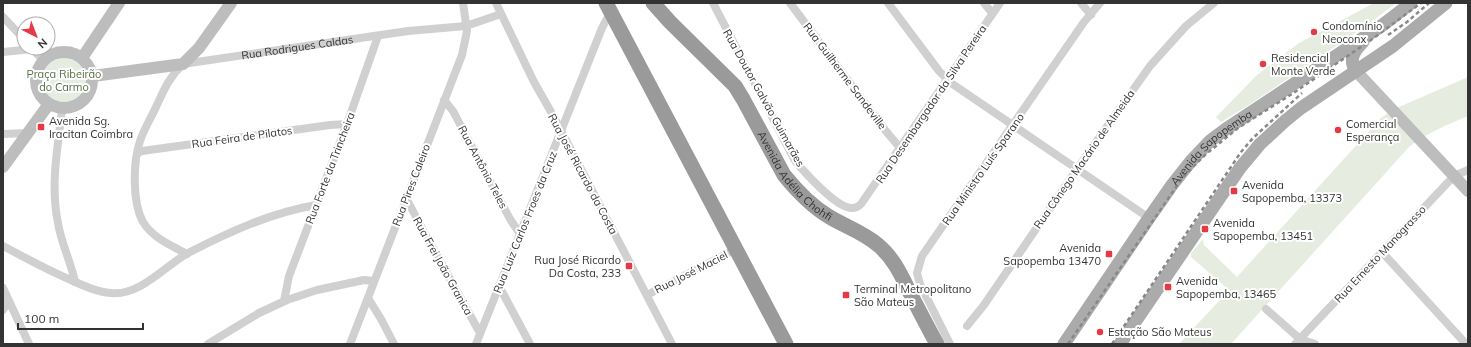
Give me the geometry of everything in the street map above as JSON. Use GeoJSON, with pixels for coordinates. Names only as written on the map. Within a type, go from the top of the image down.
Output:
{"type":"FeatureCollection","features":[{"type":"Feature","properties":{"kind":"highway","name":"Avenida Adélia Chohfi"},"geometry":{"type":"LineString","coordinates":[[653,3],[670,22],[735,86],[774,157],[792,185],[807,201],[829,216],[862,234],[878,245],[890,257],[898,269],[937,344]]}},
{"type":"Feature","properties":{"kind":"highway"},"geometry":{"type":"LineString","coordinates":[[609,7],[786,344]]}},
{"type":"Feature","properties":{"kind":"main road","name":"Avenida Sapopemba"},"geometry":{"type":"LineString","coordinates":[[1064,344],[1149,218],[1191,160],[1226,128],[1379,28],[1411,3]]}},
{"type":"Feature","properties":{"kind":"main road"},"geometry":{"type":"LineString","coordinates":[[1120,344],[1250,155],[1275,129],[1301,108],[1393,46],[1446,3]]}},
{"type":"Feature","properties":{"kind":"main road"},"geometry":{"type":"LineString","coordinates":[[1356,71],[1352,64],[1353,55],[1361,44],[1379,28]]}},
{"type":"Feature","properties":{"kind":"street"},"geometry":{"type":"LineString","coordinates":[[82,58],[119,3]]}},
{"type":"Feature","properties":{"kind":"street"},"geometry":{"type":"LineString","coordinates":[[187,254],[159,240],[150,231],[140,215],[135,196],[135,170],[140,141],[169,79],[199,48],[231,3]]}},
{"type":"Feature","properties":{"kind":"street","name":"Rua Pires Caleiro"},"geometry":{"type":"LineString","coordinates":[[350,344],[462,55],[467,31],[463,3]]}},
{"type":"Feature","properties":{"kind":"street","name":"Rua José Ricardo da Costa"},"geometry":{"type":"LineString","coordinates":[[496,3],[534,82],[561,130],[672,344]]}},
{"type":"Feature","properties":{"kind":"street","name":"Rua Doutor Galvão Guimarães"},"geometry":{"type":"LineString","coordinates":[[713,3],[794,159],[810,179],[843,205],[852,209],[861,204]]}},
{"type":"Feature","properties":{"kind":"street","name":"Rua Guilherme Sandeville"},"geometry":{"type":"LineString","coordinates":[[790,3],[900,148]]}},
{"type":"Feature","properties":{"kind":"street"},"geometry":{"type":"LineString","coordinates":[[888,3],[939,71],[948,80],[1149,218]]}},
{"type":"Feature","properties":{"kind":"street"},"geometry":{"type":"LineString","coordinates":[[984,3],[992,14]]}},
{"type":"Feature","properties":{"kind":"street","name":"Rua Desembargador da Silva Pereira"},"geometry":{"type":"LineString","coordinates":[[861,204],[1000,3]]}},
{"type":"Feature","properties":{"kind":"street"},"geometry":{"type":"LineString","coordinates":[[1081,3],[1090,15]]}},
{"type":"Feature","properties":{"kind":"street","name":"Rua Ministro Luís Sparano"},"geometry":{"type":"LineString","coordinates":[[950,344],[920,284],[917,273],[922,256],[1090,15],[1100,3]]}},
{"type":"Feature","properties":{"kind":"street","name":"Rua Cônego Macário de Almeida"},"geometry":{"type":"LineString","coordinates":[[967,326],[984,305],[1150,66],[1186,26],[1214,3]]}},
{"type":"Feature","properties":{"kind":"street","name":"Rua Luiz Carlos Froes da Cruz"},"geometry":{"type":"LineString","coordinates":[[476,344],[609,7]]}},
{"type":"Feature","properties":{"kind":"street","name":"Rua Rodrigues Caldas"},"geometry":{"type":"LineString","coordinates":[[93,76],[408,31],[466,26],[501,14]]}},
{"type":"Feature","properties":{"kind":"street"},"geometry":{"type":"LineString","coordinates":[[3,17],[16,31]]}},
{"type":"Feature","properties":{"kind":"street","name":"Rua Forte da Trincheira"},"geometry":{"type":"LineString","coordinates":[[284,301],[289,276],[347,124],[378,36]]}},
{"type":"Feature","properties":{"kind":"street"},"geometry":{"type":"LineString","coordinates":[[3,52],[16,50]]}},
{"type":"Feature","properties":{"kind":"street"},"geometry":{"type":"LineString","coordinates":[[62,52],[73,53],[82,58],[91,69],[93,76],[91,91],[82,102],[76,106],[62,109],[49,104],[42,99],[36,84],[36,75],[39,67],[44,61],[52,55],[62,52]]}},
{"type":"Feature","properties":{"kind":"street"},"geometry":{"type":"LineString","coordinates":[[39,56],[44,61]]}},
{"type":"Feature","properties":{"kind":"street"},"geometry":{"type":"LineString","coordinates":[[1356,71],[1468,191]]}},
{"type":"Feature","properties":{"kind":"street","name":"Rua Antônio Teles"},"geometry":{"type":"LineString","coordinates":[[444,100],[454,112],[510,219],[520,234]]}},
{"type":"Feature","properties":{"kind":"street"},"geometry":{"type":"LineString","coordinates":[[3,166],[49,104]]}},
{"type":"Feature","properties":{"kind":"street"},"geometry":{"type":"LineString","coordinates":[[62,109],[54,176],[56,210],[58,224],[71,264],[75,282]]}},
{"type":"Feature","properties":{"kind":"street","name":"Rua Feira de Pilatos"},"geometry":{"type":"LineString","coordinates":[[138,153],[142,151],[330,125],[347,124]]}},
{"type":"Feature","properties":{"kind":"street"},"geometry":{"type":"LineString","coordinates":[[3,134],[26,134]]}},
{"type":"Feature","properties":{"kind":"street","name":"Rua Ernesto Manograsso"},"geometry":{"type":"LineString","coordinates":[[1298,341],[1454,176],[1468,170]]}},
{"type":"Feature","properties":{"kind":"street","name":"Rua Frei João Granica"},"geometry":{"type":"LineString","coordinates":[[406,198],[424,234],[480,333]]}},
{"type":"Feature","properties":{"kind":"street"},"geometry":{"type":"LineString","coordinates":[[4,247],[44,268],[93,290],[113,293],[145,284],[187,254],[246,226],[275,214],[316,205]]}},
{"type":"Feature","properties":{"kind":"street","name":"Rua José Maciel"},"geometry":{"type":"LineString","coordinates":[[647,295],[736,249]]}},
{"type":"Feature","properties":{"kind":"street"},"geometry":{"type":"LineString","coordinates":[[1382,252],[1466,344]]}},
{"type":"Feature","properties":{"kind":"street"},"geometry":{"type":"LineString","coordinates":[[208,344],[259,313],[284,301],[317,290],[364,280],[374,281]]}},
{"type":"Feature","properties":{"kind":"street"},"geometry":{"type":"LineString","coordinates":[[499,286],[530,344]]}},
{"type":"Feature","properties":{"kind":"street"},"geometry":{"type":"LineString","coordinates":[[3,288],[29,344]]}},
{"type":"Feature","properties":{"kind":"street"},"geometry":{"type":"LineString","coordinates":[[368,298],[394,344]]}},
{"type":"Feature","properties":{"kind":"street"},"geometry":{"type":"LineString","coordinates":[[3,310],[10,301]]}},
{"type":"Feature","properties":{"kind":"street"},"geometry":{"type":"LineString","coordinates":[[1266,309],[1298,341],[1315,344]]}},
{"type":"Feature","properties":{"kind":"green space"},"geometry":{"type":"Polygon","coordinates":[[[1374,3],[1396,3],[1367,25],[1249,105],[1221,122],[1216,117],[1257,75],[1299,43],[1374,3]]]}},
{"type":"Feature","properties":{"kind":"green space","name":"Praça Ribeirão do Carmo"},"geometry":{"type":"Polygon","coordinates":[[[60,58],[68,58],[80,64],[86,76],[86,84],[80,96],[68,102],[60,102],[48,96],[42,84],[42,76],[48,64],[60,58]]]}},
{"type":"Feature","properties":{"kind":"green space"},"geometry":{"type":"Polygon","coordinates":[[[1468,77],[1468,116],[1430,133],[1409,147],[1231,344],[1179,344],[1229,290],[1191,257],[1191,253],[1203,239],[1204,245],[1237,277],[1381,118],[1392,110],[1468,77]]]}},
{"type":"Feature","properties":{"kind":"railway"},"geometry":{"type":"LineString","coordinates":[[1068,344],[1183,177],[1205,155],[1238,128],[1292,94],[1371,40],[1421,3]]}},
{"type":"Feature","properties":{"kind":"railway"},"geometry":{"type":"LineString","coordinates":[[1388,35],[1407,22],[1429,3]]}},
{"type":"Feature","properties":{"kind":"railway"},"geometry":{"type":"LineString","coordinates":[[1112,344],[1241,152],[1253,138],[1302,93]]}},
{"type":"Feature","properties":{"kind":"place","name":"Condomínio Neoconx"},"geometry":{"type":"Point","coordinates":[1314,32]}},
{"type":"Feature","properties":{"kind":"place","name":"Residencial Monte Verde"},"geometry":{"type":"Point","coordinates":[1263,64]}},
{"type":"Feature","properties":{"kind":"place","name":"Avenida Sg. Iracitan Coimbra"},"geometry":{"type":"Point","coordinates":[41,127]}},
{"type":"Feature","properties":{"kind":"place","name":"Comercial Esperança"},"geometry":{"type":"Point","coordinates":[1338,130]}},
{"type":"Feature","properties":{"kind":"place","name":"Avenida Sapopemba, 13373"},"geometry":{"type":"Point","coordinates":[1234,191]}},
{"type":"Feature","properties":{"kind":"place","name":"Avenida Sapopemba, 13451"},"geometry":{"type":"Point","coordinates":[1205,229]}},
{"type":"Feature","properties":{"kind":"place","name":"Avenida Sapopemba 13470"},"geometry":{"type":"Point","coordinates":[1109,254]}},
{"type":"Feature","properties":{"kind":"place","name":"Rua José Ricardo Da Costa, 233"},"geometry":{"type":"Point","coordinates":[629,266]}},
{"type":"Feature","properties":{"kind":"place","name":"Avenida Sapopemba, 13465"},"geometry":{"type":"Point","coordinates":[1168,287]}},
{"type":"Feature","properties":{"kind":"place","name":"Terminal Metropolitano São Mateus"},"geometry":{"type":"Point","coordinates":[846,295]}},
{"type":"Feature","properties":{"kind":"place","name":"Estação São Mateus"},"geometry":{"type":"Point","coordinates":[1100,332]}}]}
